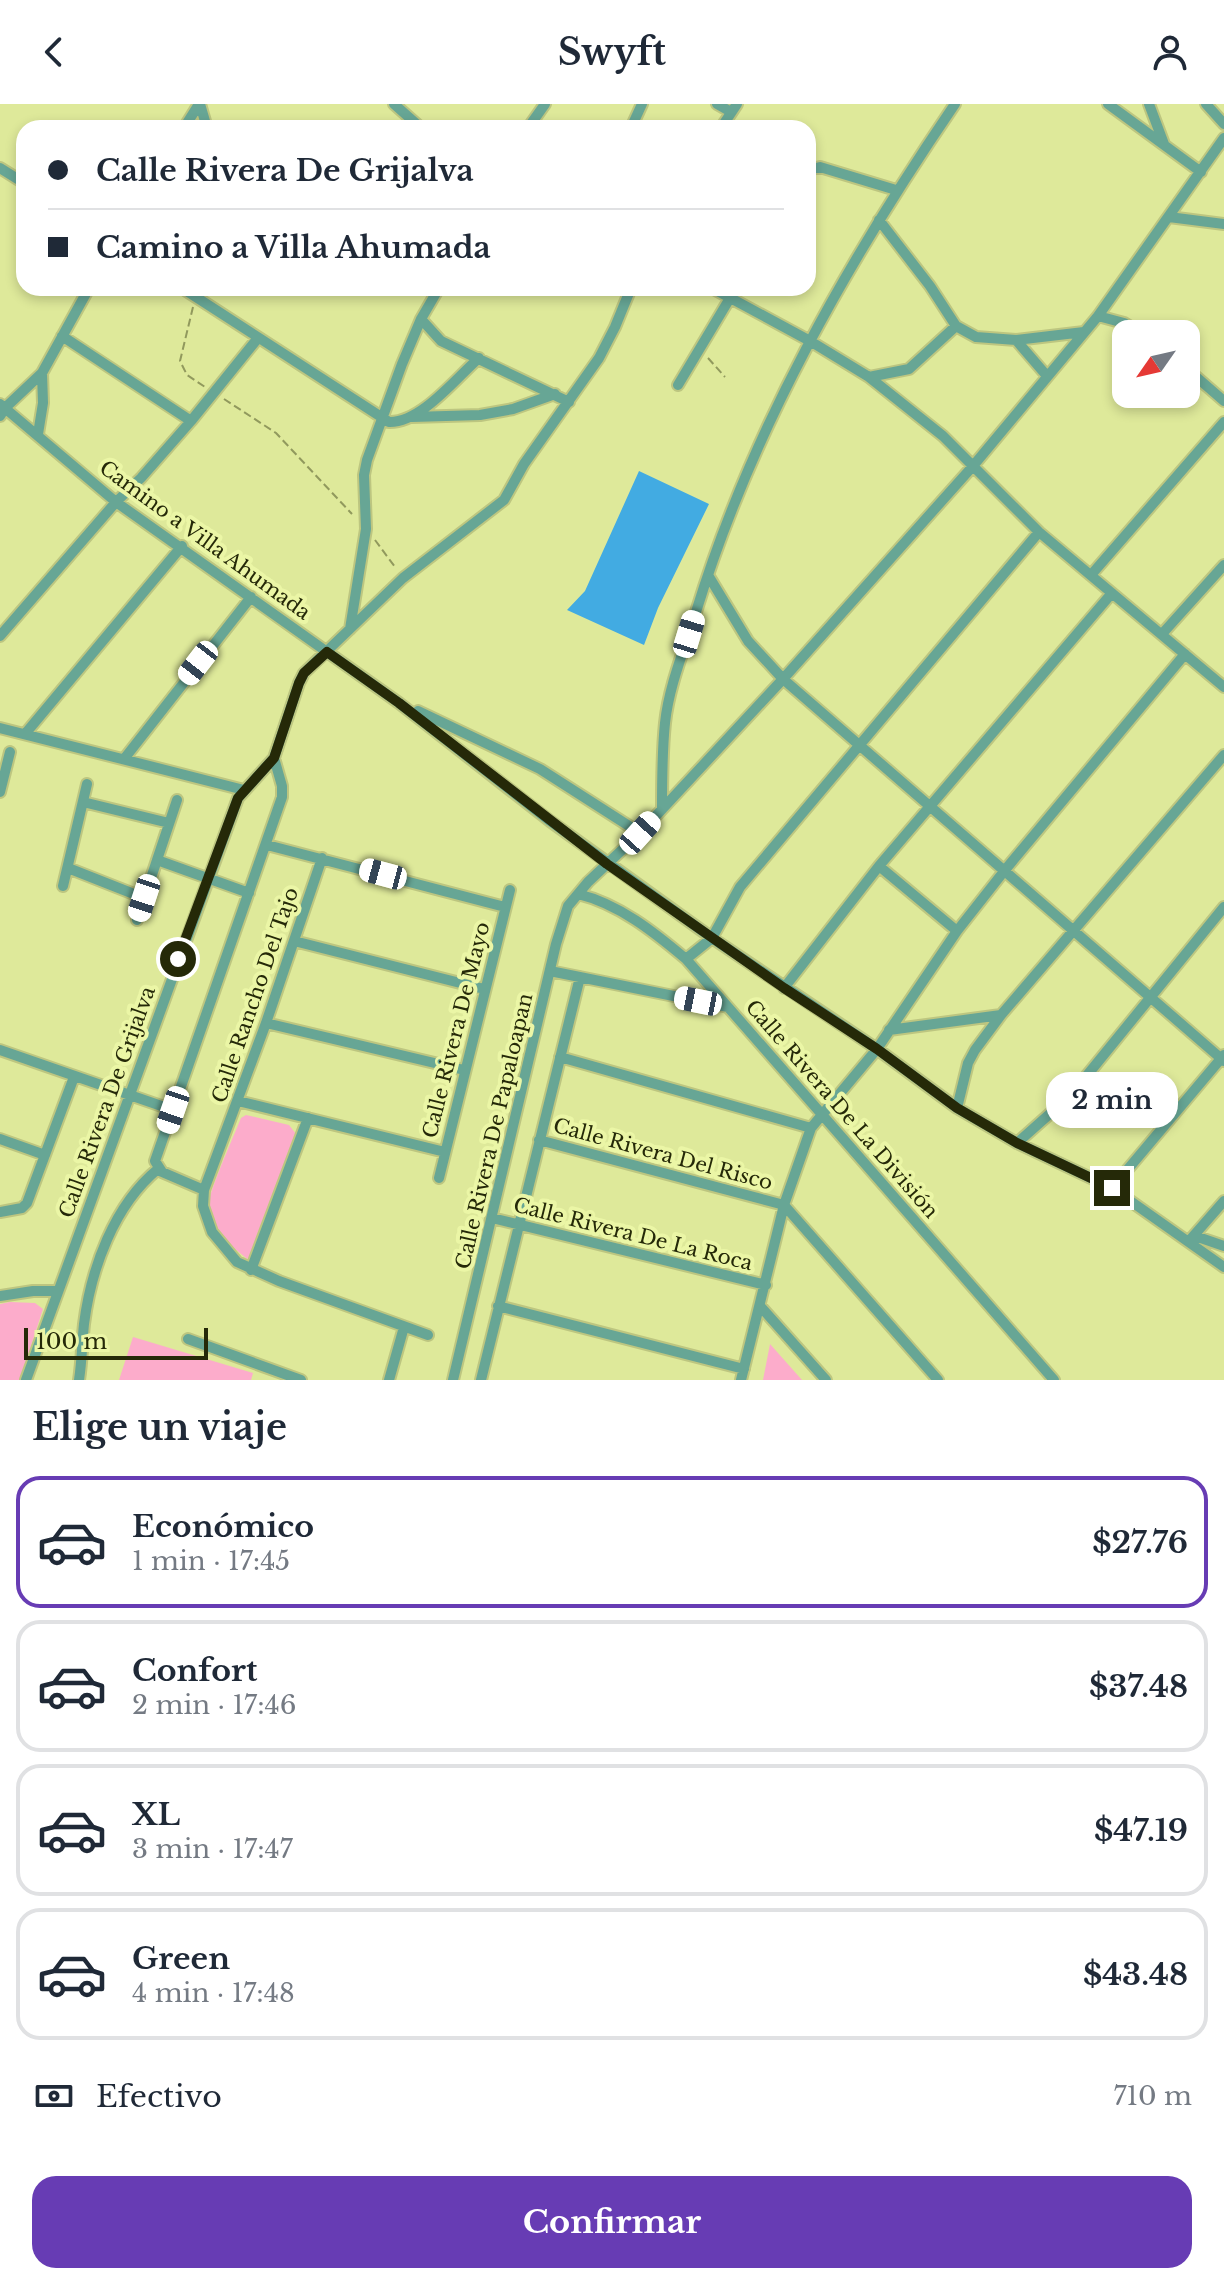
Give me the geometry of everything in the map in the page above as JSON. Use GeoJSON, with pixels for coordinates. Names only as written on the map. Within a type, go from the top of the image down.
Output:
{"type":"FeatureCollection","features":[{"type":"Feature","properties":{"kind":"street"},"geometry":{"type":"LineString","coordinates":[[394,104],[412,120]]}},
{"type":"Feature","properties":{"kind":"street"},"geometry":{"type":"LineString","coordinates":[[717,104],[734,108]]}},
{"type":"Feature","properties":{"kind":"street"},"geometry":{"type":"LineString","coordinates":[[662,808],[665,720],[708,575],[743,482],[810,341],[896,190],[955,104]]}},
{"type":"Feature","properties":{"kind":"street"},"geometry":{"type":"LineString","coordinates":[[1108,104],[1201,172]]}},
{"type":"Feature","properties":{"kind":"street"},"geometry":{"type":"LineString","coordinates":[[1149,104],[1165,146]]}},
{"type":"Feature","properties":{"kind":"street"},"geometry":{"type":"LineString","coordinates":[[1206,104],[1224,124]]}},
{"type":"Feature","properties":{"kind":"street","name":"Calle Rivera De Papaloapan"},"geometry":{"type":"LineString","coordinates":[[453,1380],[568,906],[783,679],[973,466],[1098,316],[1224,138]]}},
{"type":"Feature","properties":{"kind":"street"},"geometry":{"type":"LineString","coordinates":[[816,168],[896,190]]}},
{"type":"Feature","properties":{"kind":"street"},"geometry":{"type":"LineString","coordinates":[[1169,217],[1224,224]]}},
{"type":"Feature","properties":{"kind":"street"},"geometry":{"type":"LineString","coordinates":[[879,220],[930,286],[956,326],[983,339],[1016,340],[1084,332]]}},
{"type":"Feature","properties":{"kind":"street"},"geometry":{"type":"LineString","coordinates":[[2,409],[42,373],[84,296]]}},
{"type":"Feature","properties":{"kind":"street"},"geometry":{"type":"LineString","coordinates":[[200,296],[258,338],[382,418],[396,422],[411,417],[431,403],[479,358]]}},
{"type":"Feature","properties":{"kind":"street"},"geometry":{"type":"LineString","coordinates":[[350,630],[366,529],[364,475],[382,418],[421,319],[434,296]]}},
{"type":"Feature","properties":{"kind":"street"},"geometry":{"type":"LineString","coordinates":[[428,1335],[251,1270],[237,1262],[212,1232],[203,1206],[204,1190],[158,1169],[155,1161],[282,797],[274,758],[304,673],[403,578],[498,506],[599,358],[628,296]]}},
{"type":"Feature","properties":{"kind":"street"},"geometry":{"type":"LineString","coordinates":[[678,385],[731,296]]}},
{"type":"Feature","properties":{"kind":"street"},"geometry":{"type":"LineString","coordinates":[[738,296],[869,377],[943,436],[1039,532],[1224,687]]}},
{"type":"Feature","properties":{"kind":"street"},"geometry":{"type":"LineString","coordinates":[[1098,316],[1113,320]]}},
{"type":"Feature","properties":{"kind":"street"},"geometry":{"type":"LineString","coordinates":[[421,319],[441,341],[569,402]]}},
{"type":"Feature","properties":{"kind":"street"},"geometry":{"type":"LineString","coordinates":[[869,377],[909,369],[956,326]]}},
{"type":"Feature","properties":{"kind":"street"},"geometry":{"type":"LineString","coordinates":[[62,336],[191,421]]}},
{"type":"Feature","properties":{"kind":"street"},"geometry":{"type":"LineString","coordinates":[[0,636],[191,421],[258,338]]}},
{"type":"Feature","properties":{"kind":"street"},"geometry":{"type":"LineString","coordinates":[[1016,340],[1047,376]]}},
{"type":"Feature","properties":{"kind":"street"},"geometry":{"type":"LineString","coordinates":[[38,434],[43,403],[42,373]]}},
{"type":"Feature","properties":{"kind":"street"},"geometry":{"type":"LineString","coordinates":[[1200,380],[1224,401]]}},
{"type":"Feature","properties":{"kind":"street"},"geometry":{"type":"LineString","coordinates":[[411,417],[480,415],[513,409],[555,394]]}},
{"type":"Feature","properties":{"kind":"street","name":"Camino a Villa Ahumada"},"geometry":{"type":"LineString","coordinates":[[2,409],[38,434],[116,502],[399,703],[607,864],[712,938],[877,1049],[957,1108],[1017,1143],[1112,1188],[1192,1238],[1224,1267]]}},
{"type":"Feature","properties":{"kind":"street"},"geometry":{"type":"LineString","coordinates":[[1091,575],[1224,422]]}},
{"type":"Feature","properties":{"kind":"street"},"geometry":{"type":"LineString","coordinates":[[686,959],[712,938],[740,887],[1039,532]]}},
{"type":"Feature","properties":{"kind":"street"},"geometry":{"type":"LineString","coordinates":[[25,734],[182,546]]}},
{"type":"Feature","properties":{"kind":"street"},"geometry":{"type":"LineString","coordinates":[[1162,634],[1224,565]]}},
{"type":"Feature","properties":{"kind":"street"},"geometry":{"type":"LineString","coordinates":[[708,575],[748,641],[783,679],[1148,997],[1223,1058],[1112,1188]]}},
{"type":"Feature","properties":{"kind":"street"},"geometry":{"type":"LineString","coordinates":[[784,988],[879,866],[1112,593]]}},
{"type":"Feature","properties":{"kind":"street"},"geometry":{"type":"LineString","coordinates":[[124,759],[251,597]]}},
{"type":"Feature","properties":{"kind":"street"},"geometry":{"type":"LineString","coordinates":[[498,1306],[742,1374],[784,1205],[811,1128],[877,1049],[957,931],[1005,870],[1185,654]]}},
{"type":"Feature","properties":{"kind":"street"},"geometry":{"type":"LineString","coordinates":[[399,703],[531,764],[640,833]]}},
{"type":"Feature","properties":{"kind":"street"},"geometry":{"type":"LineString","coordinates":[[0,728],[244,790]]}},
{"type":"Feature","properties":{"kind":"street"},"geometry":{"type":"LineString","coordinates":[[1,785],[10,752]]}},
{"type":"Feature","properties":{"kind":"street"},"geometry":{"type":"LineString","coordinates":[[957,1108],[968,1063],[1001,1015],[1224,755]]}},
{"type":"Feature","properties":{"kind":"street","name":"Calle Rivera De Grijalva"},"geometry":{"type":"LineString","coordinates":[[26,1380],[238,798],[274,758]]}},
{"type":"Feature","properties":{"kind":"street"},"geometry":{"type":"LineString","coordinates":[[63,886],[87,784]]}},
{"type":"Feature","properties":{"kind":"street"},"geometry":{"type":"LineString","coordinates":[[137,920],[177,800]]}},
{"type":"Feature","properties":{"kind":"street"},"geometry":{"type":"LineString","coordinates":[[83,802],[169,823]]}},
{"type":"Feature","properties":{"kind":"street"},"geometry":{"type":"LineString","coordinates":[[267,845],[505,907]]}},
{"type":"Feature","properties":{"kind":"street","name":"Calle Rancho Del Tajo"},"geometry":{"type":"LineString","coordinates":[[204,1190],[266,1023],[322,858]]}},
{"type":"Feature","properties":{"kind":"street"},"geometry":{"type":"LineString","coordinates":[[157,860],[249,893]]}},
{"type":"Feature","properties":{"kind":"street"},"geometry":{"type":"LineString","coordinates":[[879,866],[957,931]]}},
{"type":"Feature","properties":{"kind":"street"},"geometry":{"type":"LineString","coordinates":[[68,868],[144,898]]}},
{"type":"Feature","properties":{"kind":"street","name":"Calle Rivera De Mayo"},"geometry":{"type":"LineString","coordinates":[[439,1178],[510,890]]}},
{"type":"Feature","properties":{"kind":"street","name":"Calle Rivera De La División"},"geometry":{"type":"LineString","coordinates":[[578,894],[615,907],[663,939],[686,959],[1054,1380]]}},
{"type":"Feature","properties":{"kind":"street"},"geometry":{"type":"LineString","coordinates":[[1017,1143],[1071,1095],[1224,907]]}},
{"type":"Feature","properties":{"kind":"street"},"geometry":{"type":"LineString","coordinates":[[294,941],[484,989]]}},
{"type":"Feature","properties":{"kind":"street"},"geometry":{"type":"LineString","coordinates":[[550,971],[728,1007]]}},
{"type":"Feature","properties":{"kind":"street"},"geometry":{"type":"LineString","coordinates":[[481,1380],[580,977]]}},
{"type":"Feature","properties":{"kind":"street"},"geometry":{"type":"LineString","coordinates":[[889,1030],[1001,1015]]}},
{"type":"Feature","properties":{"kind":"street"},"geometry":{"type":"LineString","coordinates":[[266,1023],[464,1070]]}},
{"type":"Feature","properties":{"kind":"street"},"geometry":{"type":"LineString","coordinates":[[0,1050],[173,1110]]}},
{"type":"Feature","properties":{"kind":"street"},"geometry":{"type":"LineString","coordinates":[[560,1057],[811,1128]]}},
{"type":"Feature","properties":{"kind":"street"},"geometry":{"type":"LineString","coordinates":[[0,1212],[22,1208],[27,1203],[74,1077]]}},
{"type":"Feature","properties":{"kind":"street"},"geometry":{"type":"LineString","coordinates":[[238,1101],[445,1152]]}},
{"type":"Feature","properties":{"kind":"street"},"geometry":{"type":"LineString","coordinates":[[251,1270],[308,1118]]}},
{"type":"Feature","properties":{"kind":"street"},"geometry":{"type":"LineString","coordinates":[[0,1139],[45,1155]]}},
{"type":"Feature","properties":{"kind":"street","name":"Calle Rivera Del Risco"},"geometry":{"type":"LineString","coordinates":[[539,1140],[784,1205],[938,1380]]}},
{"type":"Feature","properties":{"kind":"street"},"geometry":{"type":"LineString","coordinates":[[79,1380],[84,1323],[93,1278],[122,1210],[145,1179],[158,1169]]}},
{"type":"Feature","properties":{"kind":"street"},"geometry":{"type":"LineString","coordinates":[[1224,1201],[1192,1238],[1224,1246]]}},
{"type":"Feature","properties":{"kind":"street","name":"Calle Rivera De La Roca"},"geometry":{"type":"LineString","coordinates":[[492,1218],[766,1285]]}},
{"type":"Feature","properties":{"kind":"street"},"geometry":{"type":"LineString","coordinates":[[0,1296],[58,1291]]}},
{"type":"Feature","properties":{"kind":"street"},"geometry":{"type":"LineString","coordinates":[[761,1307],[826,1380]]}},
{"type":"Feature","properties":{"kind":"street"},"geometry":{"type":"LineString","coordinates":[[389,1380],[404,1327]]}},
{"type":"Feature","properties":{"kind":"street"},"geometry":{"type":"LineString","coordinates":[[188,1339],[301,1380]]}},
{"type":"Feature","properties":{"kind":"path"},"geometry":{"type":"LineString","coordinates":[[195,296],[180,361],[187,375],[276,433],[366,529],[403,578]]}},
{"type":"Feature","properties":{"kind":"path"},"geometry":{"type":"LineString","coordinates":[[699,348],[725,377]]}},
{"type":"Feature","properties":{"kind":"shaded area"},"geometry":{"type":"Polygon","coordinates":[[[246,1115],[289,1125],[296,1134],[249,1260],[229,1243],[218,1228],[209,1203],[241,1118],[246,1115]]]}},
{"type":"Feature","properties":{"kind":"shaded area"},"geometry":{"type":"Polygon","coordinates":[[[35,1303],[43,1309],[20,1380],[0,1380],[0,1304],[35,1303]]]}},
{"type":"Feature","properties":{"kind":"shaded area"},"geometry":{"type":"Polygon","coordinates":[[[133,1337],[253,1373],[251,1380],[119,1380],[133,1337]]]}},
{"type":"Feature","properties":{"kind":"shaded area"},"geometry":{"type":"Polygon","coordinates":[[[770,1344],[802,1380],[763,1380],[770,1344]]]}},
{"type":"Feature","properties":{"kind":"water"},"geometry":{"type":"Polygon","coordinates":[[[639,471],[709,504],[658,608],[644,645],[567,610],[585,591],[639,471]]]}},
{"type":"Feature","properties":{"kind":"route"},"geometry":{"type":"LineString","coordinates":[[178,959],[238,798],[274,758],[299,683],[304,673],[327,652],[399,703],[607,864],[877,1049],[957,1108],[1017,1143],[1112,1188]]}}]}
